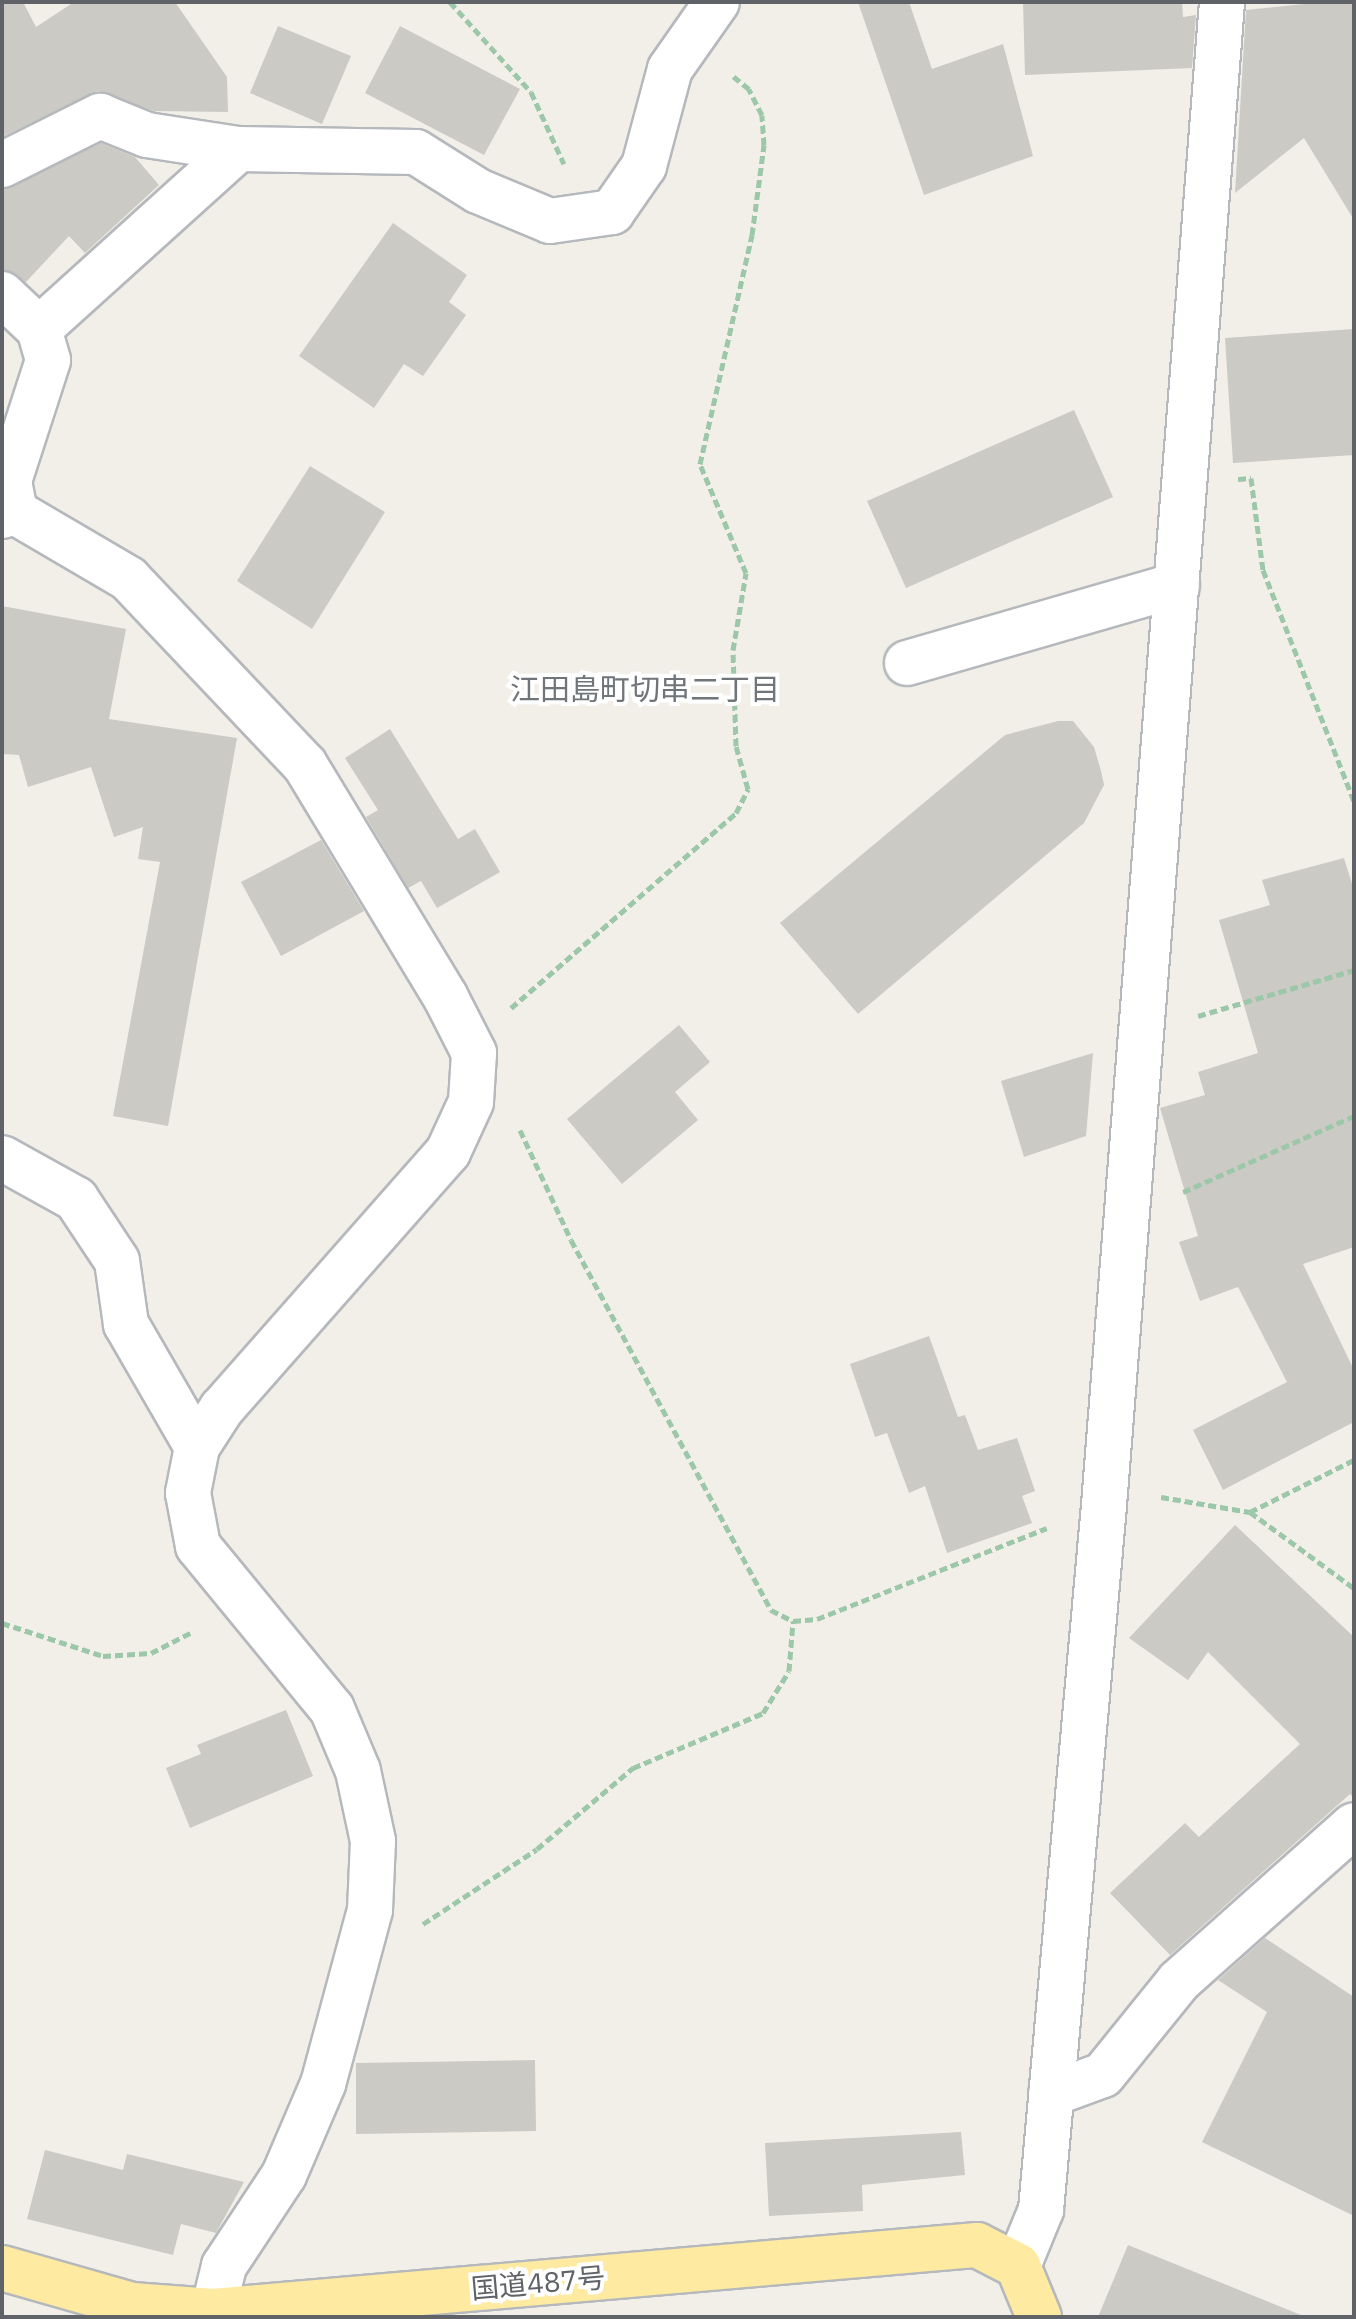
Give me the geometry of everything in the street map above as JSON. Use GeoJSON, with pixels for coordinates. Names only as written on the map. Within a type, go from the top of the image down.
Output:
{"type":"FeatureCollection","features":[{"type":"Feature","properties":{"kind":"highway","name":"国道487号"},"geometry":{"type":"LineString","coordinates":[[2,2268],[130,2311],[213,2311],[977,2245],[1018,2266]]}},
{"type":"Feature","properties":{"kind":"highway"},"geometry":{"type":"LineString","coordinates":[[1018,2266],[1039,2317]]}},
{"type":"Feature","properties":{"kind":"street"},"geometry":{"type":"LineString","coordinates":[[2,165],[100,116],[147,135],[238,149],[416,152],[478,191],[550,221],[612,212],[644,166],[670,69],[717,2]]}},
{"type":"Feature","properties":{"kind":"street"},"geometry":{"type":"LineString","coordinates":[[1018,2266],[1041,2210],[1104,1505],[1222,2]]}},
{"type":"Feature","properties":{"kind":"street"},"geometry":{"type":"LineString","coordinates":[[39,329],[238,149]]}},
{"type":"Feature","properties":{"kind":"street"},"geometry":{"type":"LineString","coordinates":[[2,294],[39,329],[48,360],[9,481],[8,514],[129,579],[305,765],[445,996],[474,1053],[471,1102],[448,1152],[222,1408],[197,1447],[188,1493],[198,1546],[332,1709],[358,1771],[373,1841],[370,1910],[323,2084],[284,2175],[224,2266],[213,2311]]}},
{"type":"Feature","properties":{"kind":"street"},"geometry":{"type":"LineString","coordinates":[[907,663],[1177,585]]}},
{"type":"Feature","properties":{"kind":"street"},"geometry":{"type":"LineString","coordinates":[[2,1158],[76,1199],[117,1261],[126,1324],[197,1447]]}},
{"type":"Feature","properties":{"kind":"street"},"geometry":{"type":"LineString","coordinates":[[1051,2094],[1103,2075],[1179,1981],[1354,1825]]}},
{"type":"Feature","properties":{"kind":"path"},"geometry":{"type":"LineString","coordinates":[[450,2],[531,92],[587,216]]}},
{"type":"Feature","properties":{"kind":"path"},"geometry":{"type":"LineString","coordinates":[[474,1053],[497,1020],[736,813],[748,789],[736,746],[733,650],[746,573],[700,464],[752,235],[764,145],[762,115],[749,89],[728,72],[670,69]]}},
{"type":"Feature","properties":{"kind":"path"},"geometry":{"type":"LineString","coordinates":[[1185,481],[1251,478],[1263,570],[1354,801]]}},
{"type":"Feature","properties":{"kind":"path"},"geometry":{"type":"LineString","coordinates":[[1140,1053],[1197,1016],[1354,970]]}},
{"type":"Feature","properties":{"kind":"path"},"geometry":{"type":"LineString","coordinates":[[1127,1216],[1354,1116]]}},
{"type":"Feature","properties":{"kind":"path"},"geometry":{"type":"LineString","coordinates":[[518,1126],[571,1240],[771,1610],[793,1621],[817,1619],[1104,1505],[1167,1496],[1250,1512],[1354,1588]]}},
{"type":"Feature","properties":{"kind":"path"},"geometry":{"type":"LineString","coordinates":[[1250,1512],[1354,1460]]}},
{"type":"Feature","properties":{"kind":"path"},"geometry":{"type":"LineString","coordinates":[[2,1623],[103,1656],[151,1653],[245,1606]]}},
{"type":"Feature","properties":{"kind":"path"},"geometry":{"type":"LineString","coordinates":[[420,1926],[537,1849],[633,1768],[763,1713],[789,1671],[793,1621]]}},
{"type":"Feature","properties":{"kind":"building"},"geometry":{"type":"Polygon","coordinates":[[[2,2],[23,2],[36,27],[74,2],[175,2],[227,77],[228,112],[154,111],[98,91],[2,137],[2,2]]]}},
{"type":"Feature","properties":{"kind":"building"},"geometry":{"type":"Polygon","coordinates":[[[858,2],[909,2],[932,69],[1003,44],[1033,156],[924,195],[858,2]]]}},
{"type":"Feature","properties":{"kind":"building"},"geometry":{"type":"Polygon","coordinates":[[[1023,2],[1182,2],[1183,17],[1196,15],[1192,68],[1025,75],[1023,2]]]}},
{"type":"Feature","properties":{"kind":"building"},"geometry":{"type":"Polygon","coordinates":[[[1354,2],[1354,220],[1304,138],[1235,193],[1246,10],[1354,2]]]}},
{"type":"Feature","properties":{"kind":"building"},"geometry":{"type":"Polygon","coordinates":[[[278,26],[351,56],[322,124],[250,93],[278,26]]]}},
{"type":"Feature","properties":{"kind":"building"},"geometry":{"type":"Polygon","coordinates":[[[400,26],[520,89],[484,155],[365,93],[400,26]]]}},
{"type":"Feature","properties":{"kind":"building"},"geometry":{"type":"Polygon","coordinates":[[[101,143],[135,157],[159,185],[85,253],[69,236],[26,282],[2,270],[2,190],[101,143]]]}},
{"type":"Feature","properties":{"kind":"building"},"geometry":{"type":"Polygon","coordinates":[[[393,223],[467,275],[449,302],[466,315],[423,376],[404,364],[374,408],[299,356],[393,223]]]}},
{"type":"Feature","properties":{"kind":"building"},"geometry":{"type":"Polygon","coordinates":[[[1354,329],[1354,455],[1233,463],[1225,338],[1354,329]]]}},
{"type":"Feature","properties":{"kind":"building"},"geometry":{"type":"Polygon","coordinates":[[[1074,410],[1113,497],[906,588],[867,501],[1074,410]]]}},
{"type":"Feature","properties":{"kind":"building"},"geometry":{"type":"Polygon","coordinates":[[[310,466],[385,512],[312,629],[237,581],[310,466]]]}},
{"type":"Feature","properties":{"kind":"building"},"geometry":{"type":"Polygon","coordinates":[[[2,606],[126,629],[109,719],[237,738],[168,1126],[113,1116],[160,862],[138,859],[143,827],[114,837],[91,767],[28,787],[19,755],[2,754],[2,606]]]}},
{"type":"Feature","properties":{"kind":"building"},"geometry":{"type":"Polygon","coordinates":[[[1058,721],[1073,721],[1094,747],[1101,771],[1104,785],[1084,823],[858,1014],[780,923],[1005,735],[1058,721]]]}},
{"type":"Feature","properties":{"kind":"building"},"geometry":{"type":"Polygon","coordinates":[[[390,729],[458,839],[475,829],[500,872],[437,908],[421,881],[408,888],[366,817],[378,810],[345,758],[390,729]]]}},
{"type":"Feature","properties":{"kind":"building"},"geometry":{"type":"Polygon","coordinates":[[[321,840],[364,911],[281,956],[241,882],[321,840]]]}},
{"type":"Feature","properties":{"kind":"building"},"geometry":{"type":"Polygon","coordinates":[[[1344,858],[1354,890],[1354,1247],[1303,1264],[1354,1370],[1354,1422],[1223,1490],[1193,1430],[1287,1382],[1238,1287],[1200,1301],[1179,1242],[1198,1236],[1160,1108],[1205,1095],[1198,1072],[1258,1053],[1219,920],[1270,905],[1262,880],[1344,858]]]}},
{"type":"Feature","properties":{"kind":"building"},"geometry":{"type":"Polygon","coordinates":[[[679,1025],[710,1062],[675,1092],[698,1120],[622,1184],[567,1119],[679,1025]]]}},
{"type":"Feature","properties":{"kind":"building"},"geometry":{"type":"Polygon","coordinates":[[[1093,1053],[1086,1136],[1024,1157],[1001,1081],[1093,1053]]]}},
{"type":"Feature","properties":{"kind":"building"},"geometry":{"type":"Polygon","coordinates":[[[929,1336],[958,1417],[965,1415],[978,1450],[1017,1438],[1035,1491],[1022,1496],[1032,1523],[947,1553],[925,1486],[909,1493],[887,1433],[875,1437],[850,1364],[929,1336]]]}},
{"type":"Feature","properties":{"kind":"building"},"geometry":{"type":"Polygon","coordinates":[[[1235,1525],[1354,1637],[1354,1798],[1350,1794],[1170,1955],[1110,1893],[1185,1823],[1199,1837],[1300,1744],[1208,1652],[1188,1680],[1129,1638],[1235,1525]]]}},
{"type":"Feature","properties":{"kind":"building"},"geometry":{"type":"Polygon","coordinates":[[[286,1710],[313,1776],[190,1828],[166,1768],[201,1754],[197,1745],[286,1710]]]}},
{"type":"Feature","properties":{"kind":"building"},"geometry":{"type":"Polygon","coordinates":[[[1265,1938],[1354,1997],[1354,2216],[1202,2142],[1267,2012],[1218,1980],[1265,1938]]]}},
{"type":"Feature","properties":{"kind":"building"},"geometry":{"type":"Polygon","coordinates":[[[535,2060],[536,2131],[356,2134],[356,2063],[535,2060]]]}},
{"type":"Feature","properties":{"kind":"building"},"geometry":{"type":"Polygon","coordinates":[[[961,2132],[965,2175],[862,2185],[863,2211],[769,2216],[765,2143],[961,2132]]]}},
{"type":"Feature","properties":{"kind":"building"},"geometry":{"type":"Polygon","coordinates":[[[45,2150],[123,2170],[127,2154],[244,2182],[216,2233],[181,2224],[173,2255],[27,2219],[45,2150]]]}},
{"type":"Feature","properties":{"kind":"building"},"geometry":{"type":"Polygon","coordinates":[[[1128,2245],[1301,2315],[1301,2317],[1098,2317],[1128,2245]]]}},
{"type":"Feature","properties":{"kind":"district","name":"江田島町切串二丁目"},"geometry":{"type":"Point","coordinates":[645,689]}}]}
